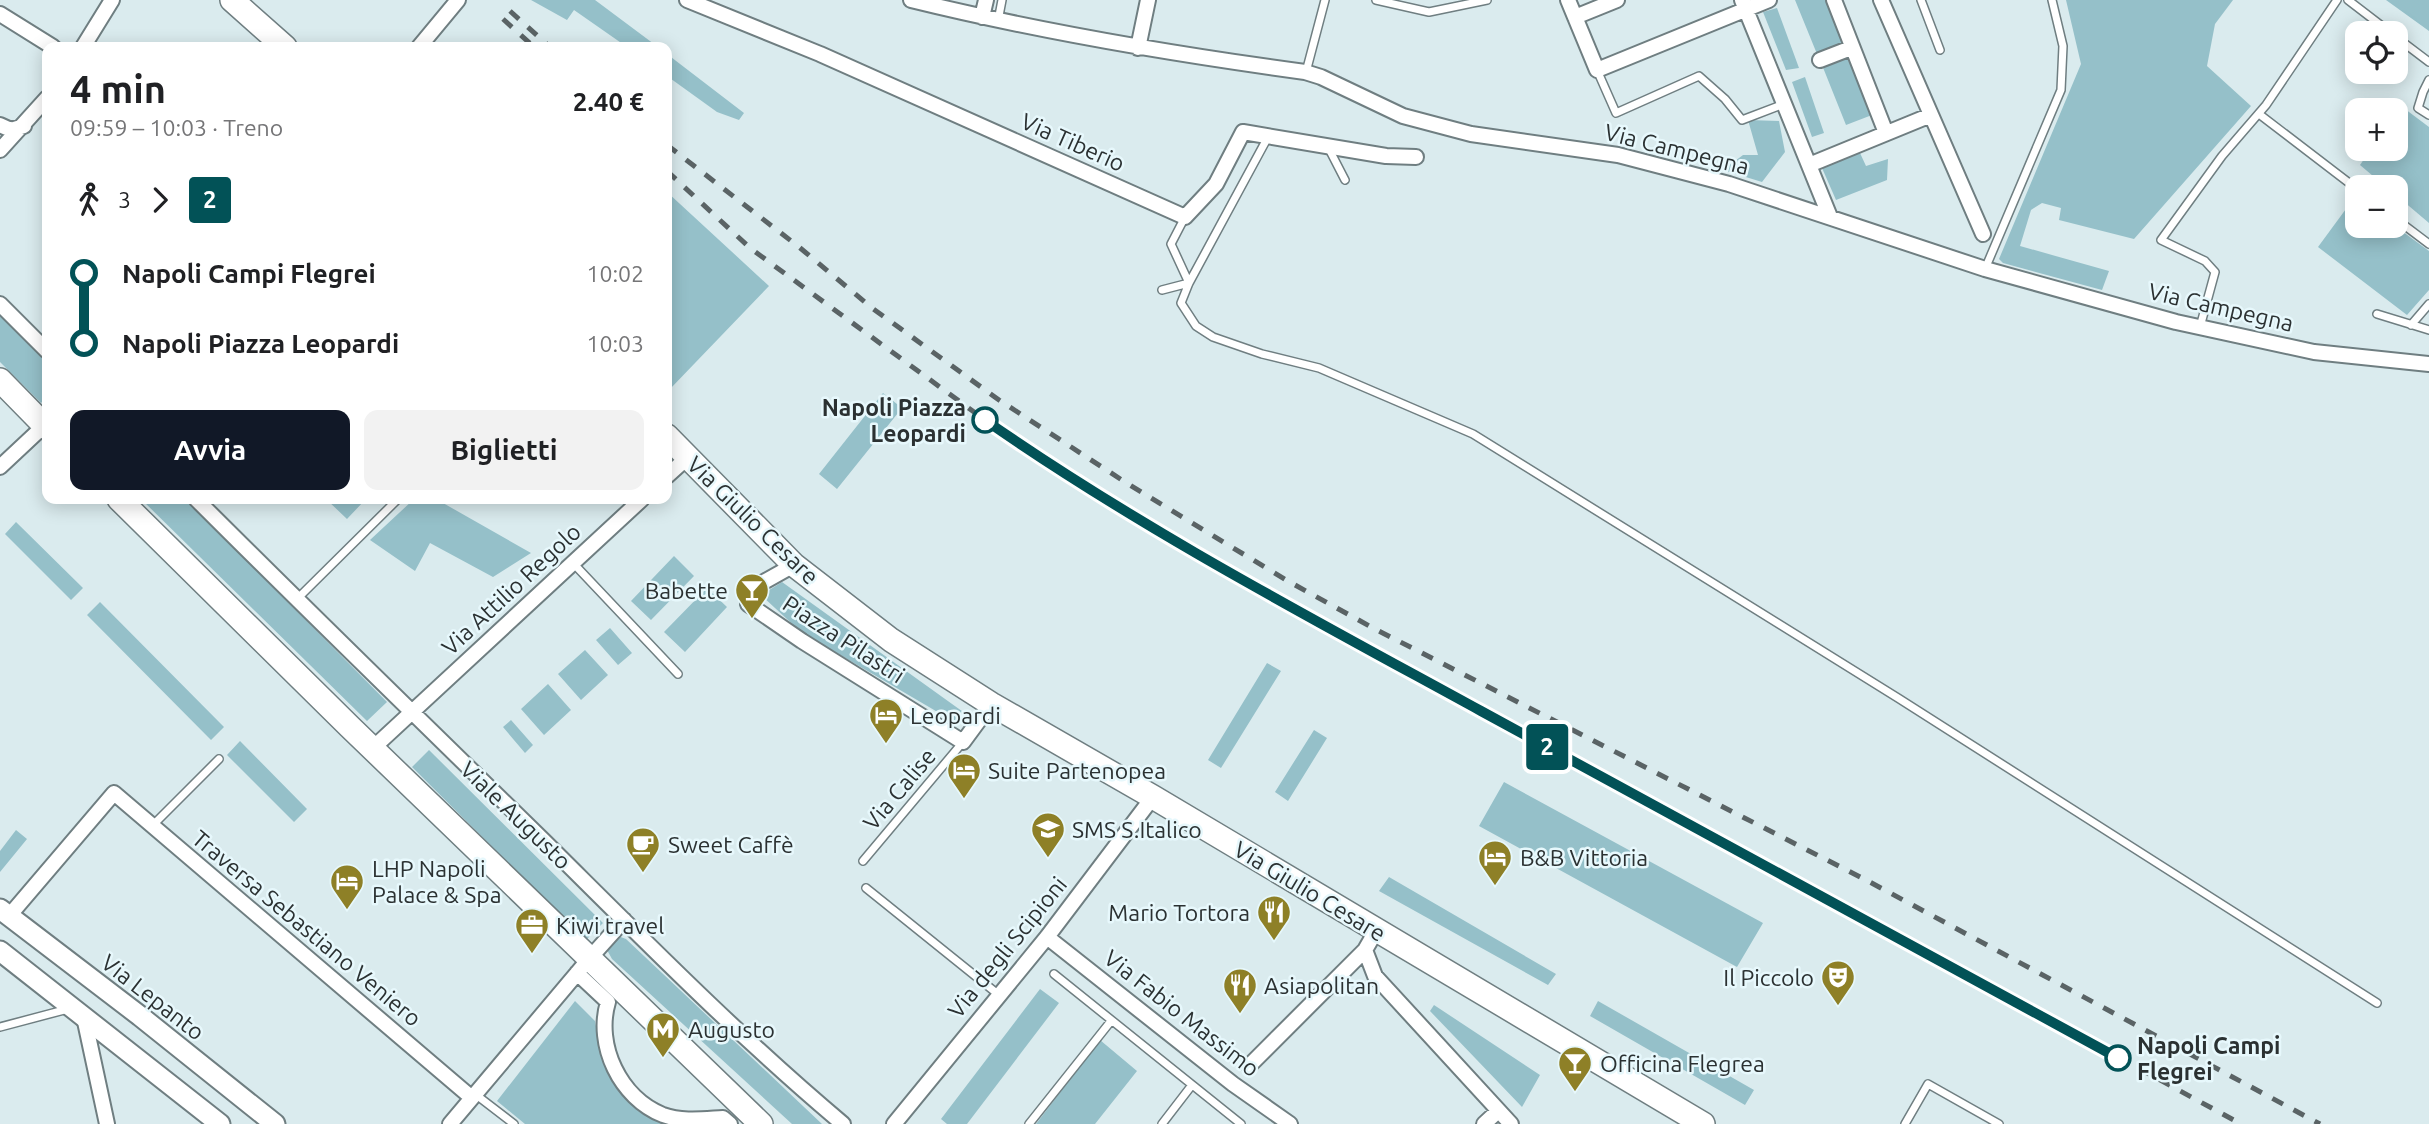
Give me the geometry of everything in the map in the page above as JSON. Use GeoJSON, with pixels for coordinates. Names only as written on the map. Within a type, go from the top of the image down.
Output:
{"type":"FeatureCollection","features":[{"type":"Feature","properties":{"kind":"main road"},"geometry":{"type":"LineString","coordinates":[[232,0],[279,42]]}},
{"type":"Feature","properties":{"kind":"main road"},"geometry":{"type":"LineString","coordinates":[[0,380],[42,421]]}},
{"type":"Feature","properties":{"kind":"main road","name":"Via Giulio Cesare"},"geometry":{"type":"LineString","coordinates":[[672,441],[794,565],[891,640],[991,704],[1153,797],[1371,941],[1703,1124]]}},
{"type":"Feature","properties":{"kind":"main road"},"geometry":{"type":"LineString","coordinates":[[124,504],[372,749],[583,966],[761,1124]]}},
{"type":"Feature","properties":{"kind":"street"},"geometry":{"type":"LineString","coordinates":[[86,42],[112,0]]}},
{"type":"Feature","properties":{"kind":"street"},"geometry":{"type":"LineString","coordinates":[[423,42],[458,0]]}},
{"type":"Feature","properties":{"kind":"street","name":"Via Tiberio"},"geometry":{"type":"LineString","coordinates":[[687,0],[820,54],[1185,217]]}},
{"type":"Feature","properties":{"kind":"street","name":"Via Campegna"},"geometry":{"type":"LineString","coordinates":[[911,0],[982,18],[1138,48],[1305,72],[1403,116],[1471,134],[1618,155],[1729,184],[1985,269],[2200,328],[2314,352],[2429,364]]}},
{"type":"Feature","properties":{"kind":"street"},"geometry":{"type":"LineString","coordinates":[[982,18],[986,0]]}},
{"type":"Feature","properties":{"kind":"street"},"geometry":{"type":"LineString","coordinates":[[1138,48],[1148,0]]}},
{"type":"Feature","properties":{"kind":"street"},"geometry":{"type":"LineString","coordinates":[[1568,0],[1597,70],[1744,5],[1769,0]]}},
{"type":"Feature","properties":{"kind":"street"},"geometry":{"type":"LineString","coordinates":[[1575,17],[1617,0]]}},
{"type":"Feature","properties":{"kind":"street"},"geometry":{"type":"LineString","coordinates":[[1834,0],[1886,133]]}},
{"type":"Feature","properties":{"kind":"street"},"geometry":{"type":"LineString","coordinates":[[1881,0],[1983,234]]}},
{"type":"Feature","properties":{"kind":"street"},"geometry":{"type":"LineString","coordinates":[[1744,5],[1830,217]]}},
{"type":"Feature","properties":{"kind":"street"},"geometry":{"type":"LineString","coordinates":[[0,14],[45,42]]}},
{"type":"Feature","properties":{"kind":"street"},"geometry":{"type":"LineString","coordinates":[[1820,60],[1851,48]]}},
{"type":"Feature","properties":{"kind":"street"},"geometry":{"type":"LineString","coordinates":[[0,150],[42,104]]}},
{"type":"Feature","properties":{"kind":"street"},"geometry":{"type":"LineString","coordinates":[[1809,165],[1931,115]]}},
{"type":"Feature","properties":{"kind":"street"},"geometry":{"type":"LineString","coordinates":[[0,125],[11,130],[24,126]]}},
{"type":"Feature","properties":{"kind":"street"},"geometry":{"type":"LineString","coordinates":[[1185,217],[1216,184],[1242,132],[1386,156],[1416,157]]}},
{"type":"Feature","properties":{"kind":"street"},"geometry":{"type":"LineString","coordinates":[[0,304],[42,346]]}},
{"type":"Feature","properties":{"kind":"street"},"geometry":{"type":"LineString","coordinates":[[0,467],[42,429]]}},
{"type":"Feature","properties":{"kind":"street"},"geometry":{"type":"LineString","coordinates":[[672,471],[688,457]]}},
{"type":"Feature","properties":{"kind":"street","name":"Viale Augusto"},"geometry":{"type":"LineString","coordinates":[[201,504],[624,920],[756,1046],[843,1124]]}},
{"type":"Feature","properties":{"kind":"street","name":"Via Attilio Regolo"},"geometry":{"type":"LineString","coordinates":[[372,749],[637,504]]}},
{"type":"Feature","properties":{"kind":"street","name":"Piazza Pilastri"},"geometry":{"type":"LineString","coordinates":[[794,565],[762,583],[748,604],[963,742]]}},
{"type":"Feature","properties":{"kind":"street"},"geometry":{"type":"LineString","coordinates":[[963,742],[991,704]]}},
{"type":"Feature","properties":{"kind":"street","name":"Traversa Sebastiano Veniero"},"geometry":{"type":"LineString","coordinates":[[5,913],[114,793],[474,1096]]}},
{"type":"Feature","properties":{"kind":"street","name":"Via degli Scipioni"},"geometry":{"type":"LineString","coordinates":[[894,1124],[1047,937],[1153,797]]}},
{"type":"Feature","properties":{"kind":"street","name":"Via Lepanto"},"geometry":{"type":"LineString","coordinates":[[5,913],[275,1124]]}},
{"type":"Feature","properties":{"kind":"street"},"geometry":{"type":"LineString","coordinates":[[450,1124],[624,920]]}},
{"type":"Feature","properties":{"kind":"street","name":"Via Fabio Massimo"},"geometry":{"type":"LineString","coordinates":[[1047,937],[1233,1084],[1290,1124]]}},
{"type":"Feature","properties":{"kind":"street"},"geometry":{"type":"LineString","coordinates":[[1249,1066],[1371,941]]}},
{"type":"Feature","properties":{"kind":"street"},"geometry":{"type":"LineString","coordinates":[[1371,941],[1375,976],[1511,1124]]}},
{"type":"Feature","properties":{"kind":"street"},"geometry":{"type":"LineString","coordinates":[[0,951],[220,1124]]}},
{"type":"Feature","properties":{"kind":"street"},"geometry":{"type":"LineString","coordinates":[[583,966],[608,1002],[603,1018],[608,1051],[632,1095],[664,1115],[683,1119],[723,1118],[730,1124]]}},
{"type":"Feature","properties":{"kind":"street"},"geometry":{"type":"LineString","coordinates":[[78,1012],[107,1124]]}},
{"type":"Feature","properties":{"kind":"street"},"geometry":{"type":"LineString","coordinates":[[1484,1124],[1498,1111]]}},
{"type":"Feature","properties":{"kind":"lane"},"geometry":{"type":"LineString","coordinates":[[998,21],[1002,0]]}},
{"type":"Feature","properties":{"kind":"lane"},"geometry":{"type":"LineString","coordinates":[[1305,72],[1325,0]]}},
{"type":"Feature","properties":{"kind":"lane"},"geometry":{"type":"LineString","coordinates":[[1376,0],[1429,12],[1487,0]]}},
{"type":"Feature","properties":{"kind":"lane"},"geometry":{"type":"LineString","coordinates":[[1921,0],[1940,50]]}},
{"type":"Feature","properties":{"kind":"lane"},"geometry":{"type":"LineString","coordinates":[[1985,269],[2062,90],[2063,46],[2052,0]]}},
{"type":"Feature","properties":{"kind":"lane"},"geometry":{"type":"LineString","coordinates":[[2200,328],[2215,272],[2205,261],[2161,240],[2222,156],[2259,114],[2337,0]]}},
{"type":"Feature","properties":{"kind":"lane"},"geometry":{"type":"LineString","coordinates":[[2348,0],[2376,21]]}},
{"type":"Feature","properties":{"kind":"lane"},"geometry":{"type":"LineString","coordinates":[[2408,46],[2429,62]]}},
{"type":"Feature","properties":{"kind":"lane"},"geometry":{"type":"LineString","coordinates":[[1597,70],[1616,114],[1699,76],[1725,99],[1742,120],[1784,104]]}},
{"type":"Feature","properties":{"kind":"lane"},"geometry":{"type":"LineString","coordinates":[[2429,80],[2418,108],[2429,115]]}},
{"type":"Feature","properties":{"kind":"lane"},"geometry":{"type":"LineString","coordinates":[[2259,114],[2345,180]]}},
{"type":"Feature","properties":{"kind":"lane"},"geometry":{"type":"LineString","coordinates":[[1268,136],[1189,283],[1181,303],[1196,327],[1213,337],[1262,354],[1319,368],[1473,434],[1866,678],[2377,1003]]}},
{"type":"Feature","properties":{"kind":"lane"},"geometry":{"type":"LineString","coordinates":[[1327,147],[1345,180]]}},
{"type":"Feature","properties":{"kind":"lane"},"geometry":{"type":"LineString","coordinates":[[1185,217],[1171,244],[1189,283]]}},
{"type":"Feature","properties":{"kind":"lane"},"geometry":{"type":"LineString","coordinates":[[2408,228],[2429,244]]}},
{"type":"Feature","properties":{"kind":"lane"},"geometry":{"type":"LineString","coordinates":[[1162,290],[1189,283]]}},
{"type":"Feature","properties":{"kind":"lane"},"geometry":{"type":"LineString","coordinates":[[2411,325],[2429,304]]}},
{"type":"Feature","properties":{"kind":"lane"},"geometry":{"type":"LineString","coordinates":[[2376,314],[2429,330]]}},
{"type":"Feature","properties":{"kind":"lane"},"geometry":{"type":"LineString","coordinates":[[297,599],[393,504]]}},
{"type":"Feature","properties":{"kind":"lane"},"geometry":{"type":"LineString","coordinates":[[572,563],[678,674]]}},
{"type":"Feature","properties":{"kind":"lane","name":"Via Calise"},"geometry":{"type":"LineString","coordinates":[[863,861],[963,742]]}},
{"type":"Feature","properties":{"kind":"lane"},"geometry":{"type":"LineString","coordinates":[[152,825],[219,759]]}},
{"type":"Feature","properties":{"kind":"lane"},"geometry":{"type":"LineString","coordinates":[[866,888],[999,995]]}},
{"type":"Feature","properties":{"kind":"lane"},"geometry":{"type":"LineString","coordinates":[[1054,974],[1241,1124]]}},
{"type":"Feature","properties":{"kind":"lane"},"geometry":{"type":"LineString","coordinates":[[0,1027],[78,1012]]}},
{"type":"Feature","properties":{"kind":"lane"},"geometry":{"type":"LineString","coordinates":[[1029,1124],[1111,1021]]}},
{"type":"Feature","properties":{"kind":"lane"},"geometry":{"type":"LineString","coordinates":[[1905,1124],[1928,1084],[1999,1124]]}},
{"type":"Feature","properties":{"kind":"lane"},"geometry":{"type":"LineString","coordinates":[[1162,1124],[1192,1085]]}},
{"type":"Feature","properties":{"kind":"lane"},"geometry":{"type":"LineString","coordinates":[[474,1096],[514,1124]]}},
{"type":"Feature","properties":{"kind":"shaded area"},"geometry":{"type":"Polygon","coordinates":[[[531,0],[595,0],[651,42],[620,42],[574,10],[567,20],[531,0]]]}},
{"type":"Feature","properties":{"kind":"shaded area"},"geometry":{"type":"Polygon","coordinates":[[[1795,0],[1826,0],[1843,44],[1817,54],[1795,0]]]}},
{"type":"Feature","properties":{"kind":"shaded area"},"geometry":{"type":"Polygon","coordinates":[[[2066,0],[2233,0],[2215,24],[2207,66],[2251,106],[2134,239],[2059,220],[2061,208],[2042,203],[2031,210],[2020,246],[2109,271],[2102,290],[2003,263],[1999,259],[2081,64],[2066,0]]]}},
{"type":"Feature","properties":{"kind":"shaded area"},"geometry":{"type":"Polygon","coordinates":[[[2386,0],[2429,0],[2429,31],[2386,0]]]}},
{"type":"Feature","properties":{"kind":"shaded area"},"geometry":{"type":"Polygon","coordinates":[[[1777,8],[1799,68],[1786,70],[1763,12],[1777,8]]]}},
{"type":"Feature","properties":{"kind":"shaded area"},"geometry":{"type":"Polygon","coordinates":[[[1848,54],[1872,115],[1846,125],[1822,65],[1848,54]]]}},
{"type":"Feature","properties":{"kind":"shaded area"},"geometry":{"type":"Polygon","coordinates":[[[672,58],[744,113],[739,120],[717,112],[672,80],[672,58]]]}},
{"type":"Feature","properties":{"kind":"shaded area"},"geometry":{"type":"Polygon","coordinates":[[[1805,77],[1824,133],[1812,137],[1792,82],[1805,77]]]}},
{"type":"Feature","properties":{"kind":"shaded area"},"geometry":{"type":"Polygon","coordinates":[[[2408,111],[2429,127],[2429,223],[2408,205],[2408,175],[2372,175],[2360,165],[2363,161],[2408,161],[2408,111]]]}},
{"type":"Feature","properties":{"kind":"shaded area"},"geometry":{"type":"Polygon","coordinates":[[[1748,120],[1779,121],[1785,152],[1762,182],[1723,170],[1743,155],[1758,155],[1748,120]]]}},
{"type":"Feature","properties":{"kind":"shaded area"},"geometry":{"type":"Polygon","coordinates":[[[1860,153],[1866,166],[1888,159],[1887,180],[1836,200],[1822,168],[1860,153]]]}},
{"type":"Feature","properties":{"kind":"shaded area"},"geometry":{"type":"Polygon","coordinates":[[[672,197],[769,286],[672,387],[672,197]]]}},
{"type":"Feature","properties":{"kind":"shaded area"},"geometry":{"type":"Polygon","coordinates":[[[2345,210],[2345,238],[2408,238],[2408,236],[2429,251],[2429,290],[2407,315],[2318,247],[2345,210]]]}},
{"type":"Feature","properties":{"kind":"shaded area"},"geometry":{"type":"Polygon","coordinates":[[[0,315],[42,355],[41,403],[0,362],[0,315]]]}},
{"type":"Feature","properties":{"kind":"shaded area"},"geometry":{"type":"Polygon","coordinates":[[[883,393],[902,408],[837,489],[819,474],[883,393]]]}},
{"type":"Feature","properties":{"kind":"shaded area"},"geometry":{"type":"Polygon","coordinates":[[[146,504],[191,504],[387,702],[367,721],[146,504]]]}},
{"type":"Feature","properties":{"kind":"shaded area"},"geometry":{"type":"Polygon","coordinates":[[[331,504],[361,504],[347,519],[331,504]]]}},
{"type":"Feature","properties":{"kind":"shaded area"},"geometry":{"type":"Polygon","coordinates":[[[409,504],[445,504],[531,553],[493,577],[430,543],[415,571],[370,540],[409,504]]]}},
{"type":"Feature","properties":{"kind":"shaded area"},"geometry":{"type":"Polygon","coordinates":[[[16,522],[83,588],[71,600],[5,534],[16,522]]]}},
{"type":"Feature","properties":{"kind":"shaded area"},"geometry":{"type":"Polygon","coordinates":[[[674,556],[694,576],[651,620],[631,601],[674,556]]]}},
{"type":"Feature","properties":{"kind":"shaded area"},"geometry":{"type":"Polygon","coordinates":[[[782,582],[966,714],[958,724],[801,632],[761,595],[782,582]]]}},
{"type":"Feature","properties":{"kind":"shaded area"},"geometry":{"type":"Polygon","coordinates":[[[707,588],[727,607],[685,652],[664,632],[707,588]]]}},
{"type":"Feature","properties":{"kind":"shaded area"},"geometry":{"type":"Polygon","coordinates":[[[100,602],[224,727],[211,740],[87,615],[100,602]]]}},
{"type":"Feature","properties":{"kind":"shaded area"},"geometry":{"type":"Polygon","coordinates":[[[610,628],[632,653],[618,665],[596,640],[610,628]]]}},
{"type":"Feature","properties":{"kind":"shaded area"},"geometry":{"type":"Polygon","coordinates":[[[585,650],[608,675],[581,700],[558,674],[585,650]]]}},
{"type":"Feature","properties":{"kind":"shaded area"},"geometry":{"type":"Polygon","coordinates":[[[1267,663],[1281,671],[1221,768],[1208,760],[1267,663]]]}},
{"type":"Feature","properties":{"kind":"shaded area"},"geometry":{"type":"Polygon","coordinates":[[[548,684],[571,710],[544,735],[521,709],[548,684]]]}},
{"type":"Feature","properties":{"kind":"shaded area"},"geometry":{"type":"Polygon","coordinates":[[[511,720],[533,745],[525,753],[503,727],[511,720]]]}},
{"type":"Feature","properties":{"kind":"shaded area"},"geometry":{"type":"Polygon","coordinates":[[[1314,730],[1327,738],[1288,801],[1275,792],[1314,730]]]}},
{"type":"Feature","properties":{"kind":"shaded area"},"geometry":{"type":"Polygon","coordinates":[[[240,741],[307,809],[294,822],[227,755],[240,741]]]}},
{"type":"Feature","properties":{"kind":"shaded area"},"geometry":{"type":"Polygon","coordinates":[[[429,750],[603,923],[586,940],[412,767],[429,750]]]}},
{"type":"Feature","properties":{"kind":"shaded area"},"geometry":{"type":"Polygon","coordinates":[[[1504,782],[1763,923],[1737,967],[1479,826],[1504,782]]]}},
{"type":"Feature","properties":{"kind":"shaded area"},"geometry":{"type":"Polygon","coordinates":[[[16,830],[27,839],[0,872],[0,851],[16,830]]]}},
{"type":"Feature","properties":{"kind":"shaded area"},"geometry":{"type":"Polygon","coordinates":[[[1389,877],[1556,974],[1548,985],[1379,891],[1389,877]]]}},
{"type":"Feature","properties":{"kind":"shaded area"},"geometry":{"type":"Polygon","coordinates":[[[618,936],[626,939],[822,1124],[792,1124],[612,959],[607,950],[610,941],[618,936]]]}},
{"type":"Feature","properties":{"kind":"shaded area"},"geometry":{"type":"Polygon","coordinates":[[[1040,989],[1059,1003],[967,1124],[947,1124],[941,1119],[1040,989]]]}},
{"type":"Feature","properties":{"kind":"shaded area"},"geometry":{"type":"Polygon","coordinates":[[[575,1001],[595,1021],[609,1076],[626,1096],[688,1124],[525,1124],[497,1101],[575,1001]]]}},
{"type":"Feature","properties":{"kind":"shaded area"},"geometry":{"type":"Polygon","coordinates":[[[1598,1001],[1754,1090],[1745,1105],[1590,1016],[1598,1001]]]}},
{"type":"Feature","properties":{"kind":"shaded area"},"geometry":{"type":"Polygon","coordinates":[[[1434,1005],[1540,1075],[1522,1107],[1430,1011],[1434,1005]]]}},
{"type":"Feature","properties":{"kind":"shaded area"},"geometry":{"type":"Polygon","coordinates":[[[1100,1040],[1137,1071],[1095,1124],[1036,1124],[1100,1040]]]}},
{"type":"Feature","properties":{"kind":"railway"},"geometry":{"type":"LineString","coordinates":[[510,11],[544,42]]}},
{"type":"Feature","properties":{"kind":"railway"},"geometry":{"type":"LineString","coordinates":[[503,19],[528,42]]}},
{"type":"Feature","properties":{"kind":"railway"},"geometry":{"type":"LineString","coordinates":[[672,149],[799,247],[872,308],[999,400],[1128,484],[1286,580],[1373,628],[1866,880],[2320,1124]]}},
{"type":"Feature","properties":{"kind":"railway"},"geometry":{"type":"LineString","coordinates":[[672,176],[750,248],[985,420],[1036,456],[1236,578],[2241,1124]]}},
{"type":"Feature","properties":{"kind":"train","name":"2"},"geometry":{"type":"LineString","coordinates":[[985,420],[1036,456],[1236,578],[2118,1058]]}},
{"type":"Feature","properties":{"kind":"place","name":"Napoli Piazza Leopardi"},"geometry":{"type":"Point","coordinates":[985,420]}},
{"type":"Feature","properties":{"kind":"place","name":"Babette"},"geometry":{"type":"Point","coordinates":[752,620]}},
{"type":"Feature","properties":{"kind":"place","name":"Leopardi"},"geometry":{"type":"Point","coordinates":[886,745]}},
{"type":"Feature","properties":{"kind":"place","name":"Suite Partenopea"},"geometry":{"type":"Point","coordinates":[964,800]}},
{"type":"Feature","properties":{"kind":"place","name":"SMS S.Italico"},"geometry":{"type":"Point","coordinates":[1048,859]}},
{"type":"Feature","properties":{"kind":"place","name":"Sweet Caffè"},"geometry":{"type":"Point","coordinates":[643,874]}},
{"type":"Feature","properties":{"kind":"place","name":"B&B Vittoria"},"geometry":{"type":"Point","coordinates":[1495,887]}},
{"type":"Feature","properties":{"kind":"place","name":"LHP Napoli Palace & Spa"},"geometry":{"type":"Point","coordinates":[347,911]}},
{"type":"Feature","properties":{"kind":"place","name":"Mario Tortora"},"geometry":{"type":"Point","coordinates":[1274,942]}},
{"type":"Feature","properties":{"kind":"place","name":"Kiwi travel"},"geometry":{"type":"Point","coordinates":[532,955]}},
{"type":"Feature","properties":{"kind":"place","name":"Il Piccolo"},"geometry":{"type":"Point","coordinates":[1838,1007]}},
{"type":"Feature","properties":{"kind":"place","name":"Asiapolitan"},"geometry":{"type":"Point","coordinates":[1240,1015]}},
{"type":"Feature","properties":{"kind":"place","name":"Napoli Campi Flegrei"},"geometry":{"type":"Point","coordinates":[2118,1058]}},
{"type":"Feature","properties":{"kind":"place","name":"Augusto"},"geometry":{"type":"Point","coordinates":[663,1059]}},
{"type":"Feature","properties":{"kind":"place","name":"Officina Flegrea"},"geometry":{"type":"Point","coordinates":[1575,1093]}}]}
